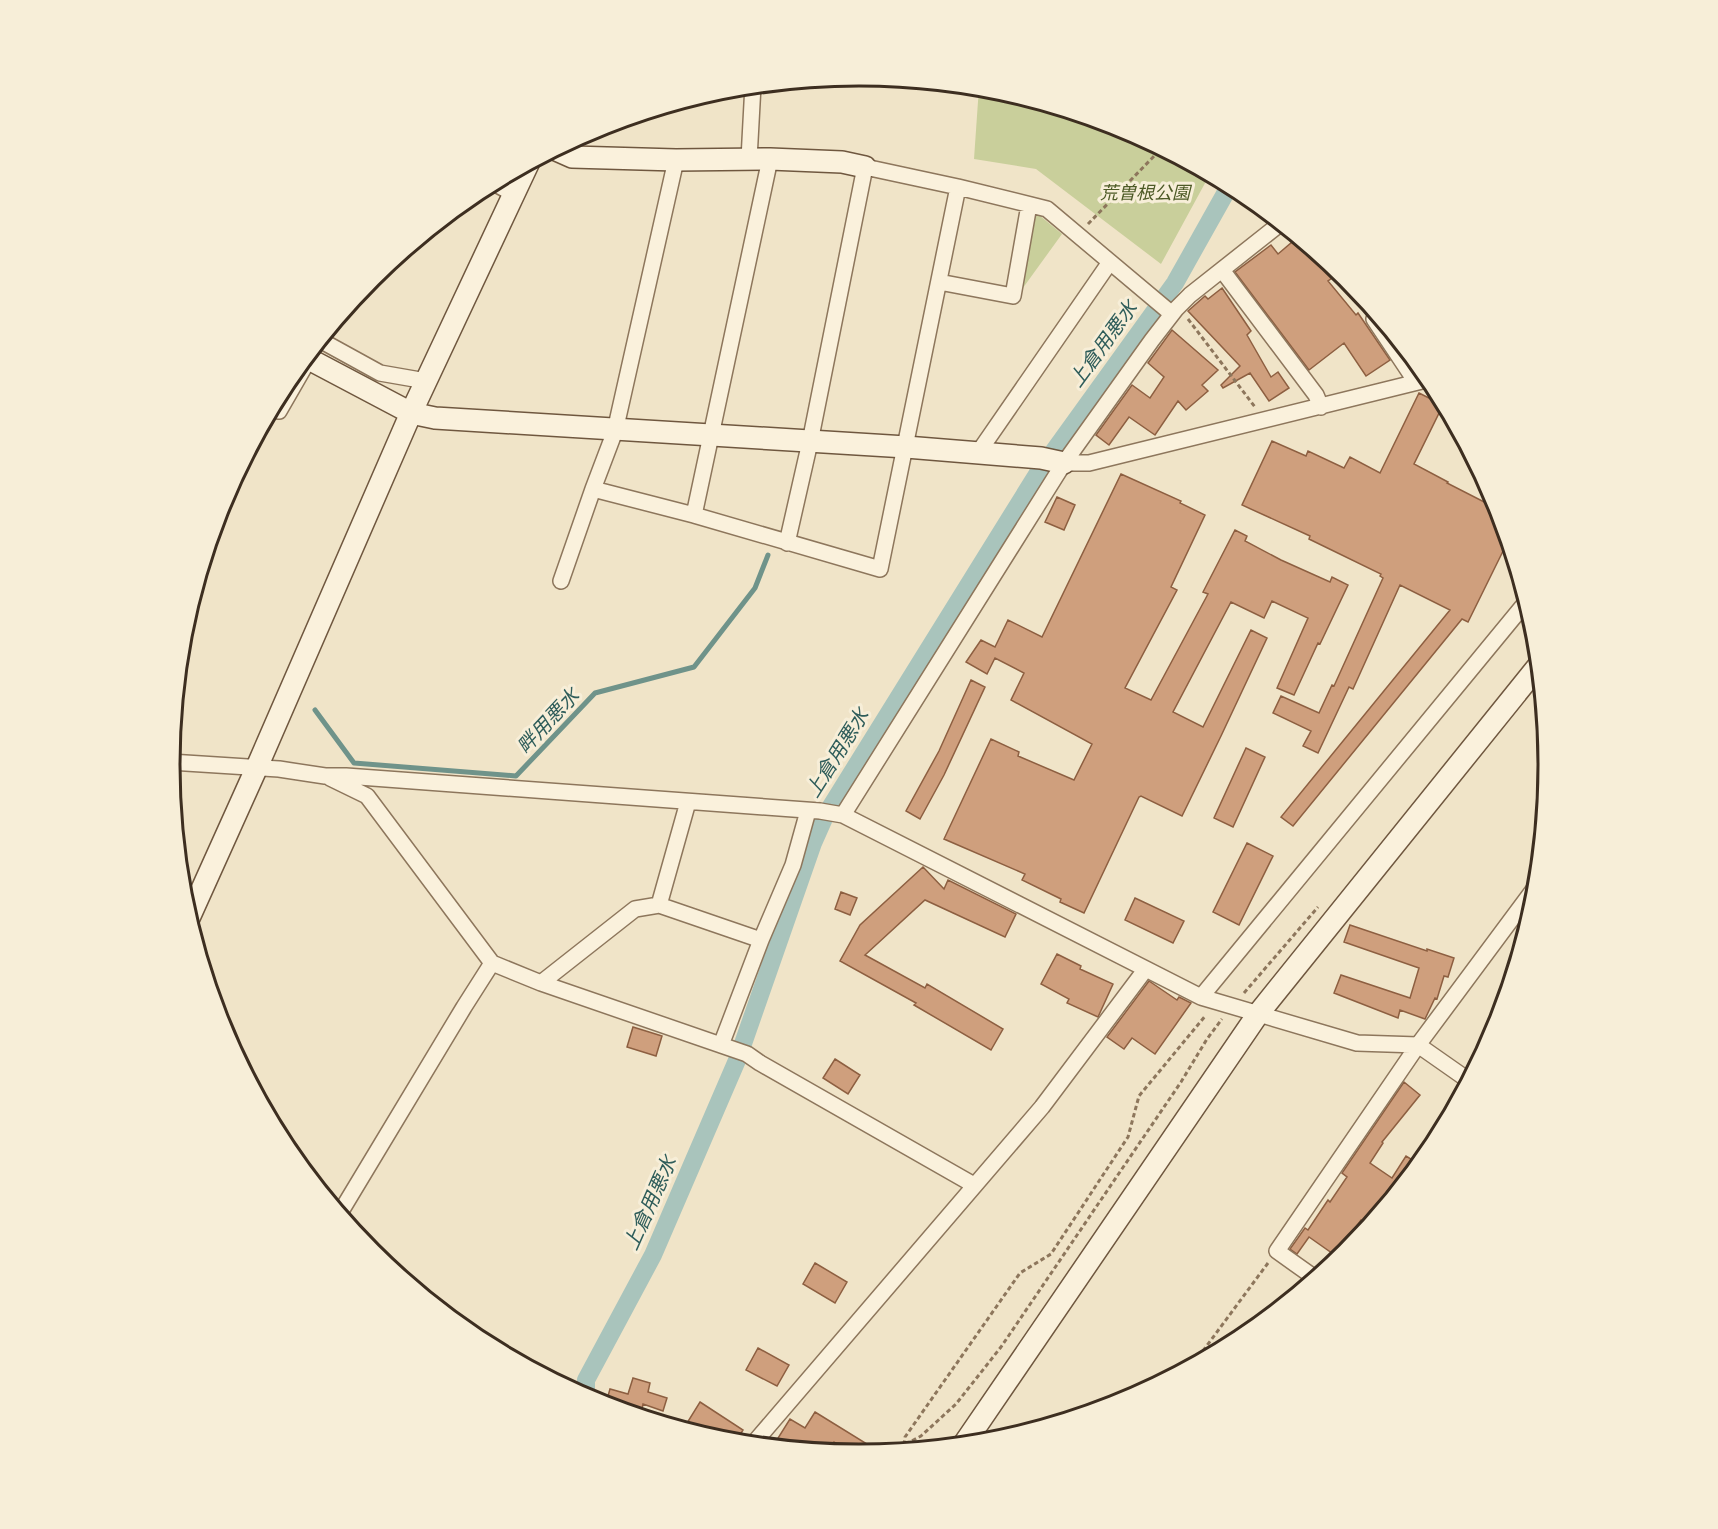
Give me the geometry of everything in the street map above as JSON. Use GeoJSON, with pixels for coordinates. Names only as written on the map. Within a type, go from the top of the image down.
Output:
{"type":"FeatureCollection","features":[{"type":"Feature","properties":{"kind":"street"},"geometry":{"type":"LineString","coordinates":[[748,159],[752,94]]}},
{"type":"Feature","properties":{"kind":"street"},"geometry":{"type":"LineString","coordinates":[[564,154],[572,157],[843,162],[1047,209],[1150,297],[1174,312]]}},
{"type":"Feature","properties":{"kind":"street"},"geometry":{"type":"LineString","coordinates":[[694,515],[770,159]]}},
{"type":"Feature","properties":{"kind":"street"},"geometry":{"type":"LineString","coordinates":[[561,581],[615,431],[676,160]]}},
{"type":"Feature","properties":{"kind":"street"},"geometry":{"type":"LineString","coordinates":[[787,543],[810,442],[864,167]]}},
{"type":"Feature","properties":{"kind":"street"},"geometry":{"type":"LineString","coordinates":[[195,905],[411,413],[523,174]]}},
{"type":"Feature","properties":{"kind":"street"},"geometry":{"type":"LineString","coordinates":[[502,187],[514,194]]}},
{"type":"Feature","properties":{"kind":"street"},"geometry":{"type":"LineString","coordinates":[[593,489],[694,515],[880,569],[958,187]]}},
{"type":"Feature","properties":{"kind":"street"},"geometry":{"type":"LineString","coordinates":[[939,282],[1013,296],[1029,206]]}},
{"type":"Feature","properties":{"kind":"street"},"geometry":{"type":"LineString","coordinates":[[843,815],[1064,463],[1174,312],[1190,295],[1275,228]]}},
{"type":"Feature","properties":{"kind":"street"},"geometry":{"type":"LineString","coordinates":[[978,453],[1110,262]]}},
{"type":"Feature","properties":{"kind":"street"},"geometry":{"type":"LineString","coordinates":[[1222,270],[1316,395],[1321,407]]}},
{"type":"Feature","properties":{"kind":"street"},"geometry":{"type":"LineString","coordinates":[[326,344],[380,373],[426,381]]}},
{"type":"Feature","properties":{"kind":"street"},"geometry":{"type":"LineString","coordinates":[[313,361],[411,413],[435,418],[615,431],[711,434],[906,447],[1041,458],[1064,463],[1089,463],[1420,382]]}},
{"type":"Feature","properties":{"kind":"street"},"geometry":{"type":"LineString","coordinates":[[1201,997],[1520,610]]}},
{"type":"Feature","properties":{"kind":"street"},"geometry":{"type":"LineString","coordinates":[[971,1434],[1258,1014],[1532,679]]}},
{"type":"Feature","properties":{"kind":"street"},"geometry":{"type":"LineString","coordinates":[[180,763],[257,767],[325,776],[352,776],[843,815],[1201,997],[1357,1042],[1418,1045],[1462,1076]]}},
{"type":"Feature","properties":{"kind":"street"},"geometry":{"type":"LineString","coordinates":[[325,776],[367,796],[492,963],[541,983],[747,1054],[974,1185]]}},
{"type":"Feature","properties":{"kind":"street"},"geometry":{"type":"LineString","coordinates":[[659,905],[688,802]]}},
{"type":"Feature","properties":{"kind":"street"},"geometry":{"type":"LineString","coordinates":[[726,1047],[761,940],[814,811]]}},
{"type":"Feature","properties":{"kind":"street"},"geometry":{"type":"LineString","coordinates":[[1309,1273],[1277,1251],[1418,1045],[1524,903]]}},
{"type":"Feature","properties":{"kind":"street"},"geometry":{"type":"LineString","coordinates":[[541,983],[635,909],[659,905],[761,940]]}},
{"type":"Feature","properties":{"kind":"street"},"geometry":{"type":"LineString","coordinates":[[344,1206],[492,963]]}},
{"type":"Feature","properties":{"kind":"street"},"geometry":{"type":"LineString","coordinates":[[760,1436],[1042,1107],[1145,970]]}},
{"type":"Feature","properties":{"kind":"path"},"geometry":{"type":"LineString","coordinates":[[1078,234],[1156,154]]}},
{"type":"Feature","properties":{"kind":"path"},"geometry":{"type":"LineString","coordinates":[[1174,312],[1192,322],[1265,421]]}},
{"type":"Feature","properties":{"kind":"path"},"geometry":{"type":"LineString","coordinates":[[904,1442],[905,1437],[1020,1273],[1051,1254],[1128,1137],[1139,1096],[1216,1002]]}},
{"type":"Feature","properties":{"kind":"path"},"geometry":{"type":"LineString","coordinates":[[1204,1349],[1277,1251]]}},
{"type":"Feature","properties":{"kind":"green space","name":"荒曽根公園"},"geometry":{"type":"Polygon","coordinates":[[[978,97],[1035,109],[1119,137],[1206,181],[1161,264],[1036,169],[974,159],[978,97]]]}},
{"type":"Feature","properties":{"kind":"green space"},"geometry":{"type":"Polygon","coordinates":[[[1031,213],[1039,215],[1062,234],[1020,292],[1031,213]]]}},
{"type":"Feature","properties":{"kind":"building"},"geometry":{"type":"Polygon","coordinates":[[[1292,242],[1332,278],[1328,281],[1356,315],[1358,313],[1390,360],[1366,376],[1344,343],[1309,370],[1235,272],[1271,245],[1278,254],[1292,242]]]}},
{"type":"Feature","properties":{"kind":"building"},"geometry":{"type":"Polygon","coordinates":[[[1222,288],[1251,331],[1247,335],[1271,377],[1278,372],[1289,388],[1269,401],[1250,373],[1223,388],[1221,385],[1240,366],[1188,311],[1205,296],[1208,299],[1222,288]]]}},
{"type":"Feature","properties":{"kind":"building"},"geometry":{"type":"Polygon","coordinates":[[[1172,330],[1218,370],[1202,385],[1208,391],[1186,410],[1178,401],[1155,435],[1129,417],[1109,445],[1096,435],[1132,385],[1150,398],[1164,377],[1148,363],[1172,330]]]}},
{"type":"Feature","properties":{"kind":"building"},"geometry":{"type":"Polygon","coordinates":[[[1419,393],[1431,399],[1439,412],[1414,464],[1485,502],[1503,550],[1468,622],[1462,619],[1293,826],[1281,817],[1450,610],[1400,585],[1353,689],[1349,687],[1318,753],[1303,746],[1311,731],[1273,713],[1281,696],[1319,713],[1332,685],[1334,686],[1383,578],[1381,574],[1309,539],[1310,536],[1242,505],[1272,441],[1306,456],[1308,451],[1344,468],[1350,457],[1380,473],[1419,393]]]}},
{"type":"Feature","properties":{"kind":"building"},"geometry":{"type":"Polygon","coordinates":[[[1121,474],[1181,501],[1180,503],[1205,515],[1171,587],[1177,590],[1125,688],[1151,700],[1208,594],[1203,592],[1235,530],[1247,536],[1245,541],[1281,560],[1330,582],[1332,577],[1348,585],[1294,695],[1277,688],[1308,618],[1272,601],[1264,618],[1231,602],[1173,712],[1203,727],[1251,630],[1267,638],[1221,736],[1182,816],[1139,797],[1084,913],[1022,880],[1025,874],[944,839],[991,739],[1019,752],[1018,756],[1074,780],[1092,744],[1011,700],[1024,673],[995,658],[987,674],[966,662],[981,640],[995,647],[1008,620],[1042,637],[1121,474]]]}},
{"type":"Feature","properties":{"kind":"building"},"geometry":{"type":"Polygon","coordinates":[[[1057,497],[1075,505],[1064,530],[1045,522],[1057,497]]]}},
{"type":"Feature","properties":{"kind":"building"},"geometry":{"type":"Polygon","coordinates":[[[971,680],[985,687],[944,775],[920,819],[906,811],[939,751],[971,680]]]}},
{"type":"Feature","properties":{"kind":"building"},"geometry":{"type":"Polygon","coordinates":[[[1246,748],[1265,757],[1233,827],[1214,818],[1246,748]]]}},
{"type":"Feature","properties":{"kind":"building"},"geometry":{"type":"Polygon","coordinates":[[[1247,843],[1273,856],[1239,925],[1213,912],[1247,843]]]}},
{"type":"Feature","properties":{"kind":"building"},"geometry":{"type":"Polygon","coordinates":[[[923,867],[944,889],[948,880],[1016,914],[1005,937],[925,900],[865,955],[925,988],[927,984],[1003,1029],[991,1050],[914,1005],[916,1003],[840,961],[860,925],[923,867]]]}},
{"type":"Feature","properties":{"kind":"building"},"geometry":{"type":"Polygon","coordinates":[[[841,892],[857,898],[850,915],[835,909],[841,892]]]}},
{"type":"Feature","properties":{"kind":"building"},"geometry":{"type":"Polygon","coordinates":[[[1135,898],[1184,921],[1173,943],[1125,920],[1135,898]]]}},
{"type":"Feature","properties":{"kind":"building"},"geometry":{"type":"Polygon","coordinates":[[[1350,925],[1454,958],[1448,977],[1444,976],[1437,999],[1435,998],[1425,1019],[1400,1010],[1398,1018],[1334,993],[1341,975],[1410,998],[1419,968],[1344,942],[1350,925]]]}},
{"type":"Feature","properties":{"kind":"building"},"geometry":{"type":"Polygon","coordinates":[[[1057,954],[1081,966],[1080,969],[1113,984],[1098,1017],[1067,1003],[1069,999],[1041,984],[1057,954]]]}},
{"type":"Feature","properties":{"kind":"building"},"geometry":{"type":"Polygon","coordinates":[[[1149,981],[1177,1000],[1179,997],[1191,1003],[1155,1054],[1132,1038],[1124,1049],[1107,1037],[1149,981]]]}},
{"type":"Feature","properties":{"kind":"building"},"geometry":{"type":"Polygon","coordinates":[[[633,1027],[662,1036],[656,1056],[627,1047],[633,1027]]]}},
{"type":"Feature","properties":{"kind":"building"},"geometry":{"type":"Polygon","coordinates":[[[835,1059],[860,1075],[848,1094],[823,1078],[835,1059]]]}},
{"type":"Feature","properties":{"kind":"building"},"geometry":{"type":"Polygon","coordinates":[[[1404,1082],[1420,1095],[1382,1142],[1370,1163],[1392,1178],[1406,1156],[1411,1159],[1398,1178],[1331,1252],[1309,1237],[1297,1254],[1290,1249],[1305,1228],[1308,1230],[1328,1200],[1330,1202],[1347,1177],[1342,1173],[1404,1082]]]}},
{"type":"Feature","properties":{"kind":"building"},"geometry":{"type":"Polygon","coordinates":[[[815,1263],[847,1282],[835,1303],[803,1284],[815,1263]]]}},
{"type":"Feature","properties":{"kind":"building"},"geometry":{"type":"Polygon","coordinates":[[[758,1348],[789,1365],[777,1386],[746,1370],[758,1348]]]}},
{"type":"Feature","properties":{"kind":"building"},"geometry":{"type":"Polygon","coordinates":[[[633,1378],[650,1383],[648,1392],[667,1398],[663,1411],[643,1404],[642,1407],[608,1395],[610,1389],[628,1394],[633,1378]]]}},
{"type":"Feature","properties":{"kind":"building"},"geometry":{"type":"Polygon","coordinates":[[[700,1402],[743,1430],[741,1433],[688,1421],[700,1402]]]}},
{"type":"Feature","properties":{"kind":"building"},"geometry":{"type":"Polygon","coordinates":[[[815,1412],[866,1444],[778,1439],[790,1419],[805,1428],[815,1412]]]}},
{"type":"Feature","properties":{"kind":"waterway","name":"上倉用悪水"},"geometry":{"type":"LineString","coordinates":[[586,1386],[586,1380],[653,1255],[738,1058],[813,843],[825,816],[1038,473],[1175,283],[1225,193]]}},
{"type":"Feature","properties":{"kind":"waterway","name":"畔用悪水"},"geometry":{"type":"LineString","coordinates":[[315,710],[354,763],[516,776],[595,693],[694,667],[755,588],[768,555]]}}]}
